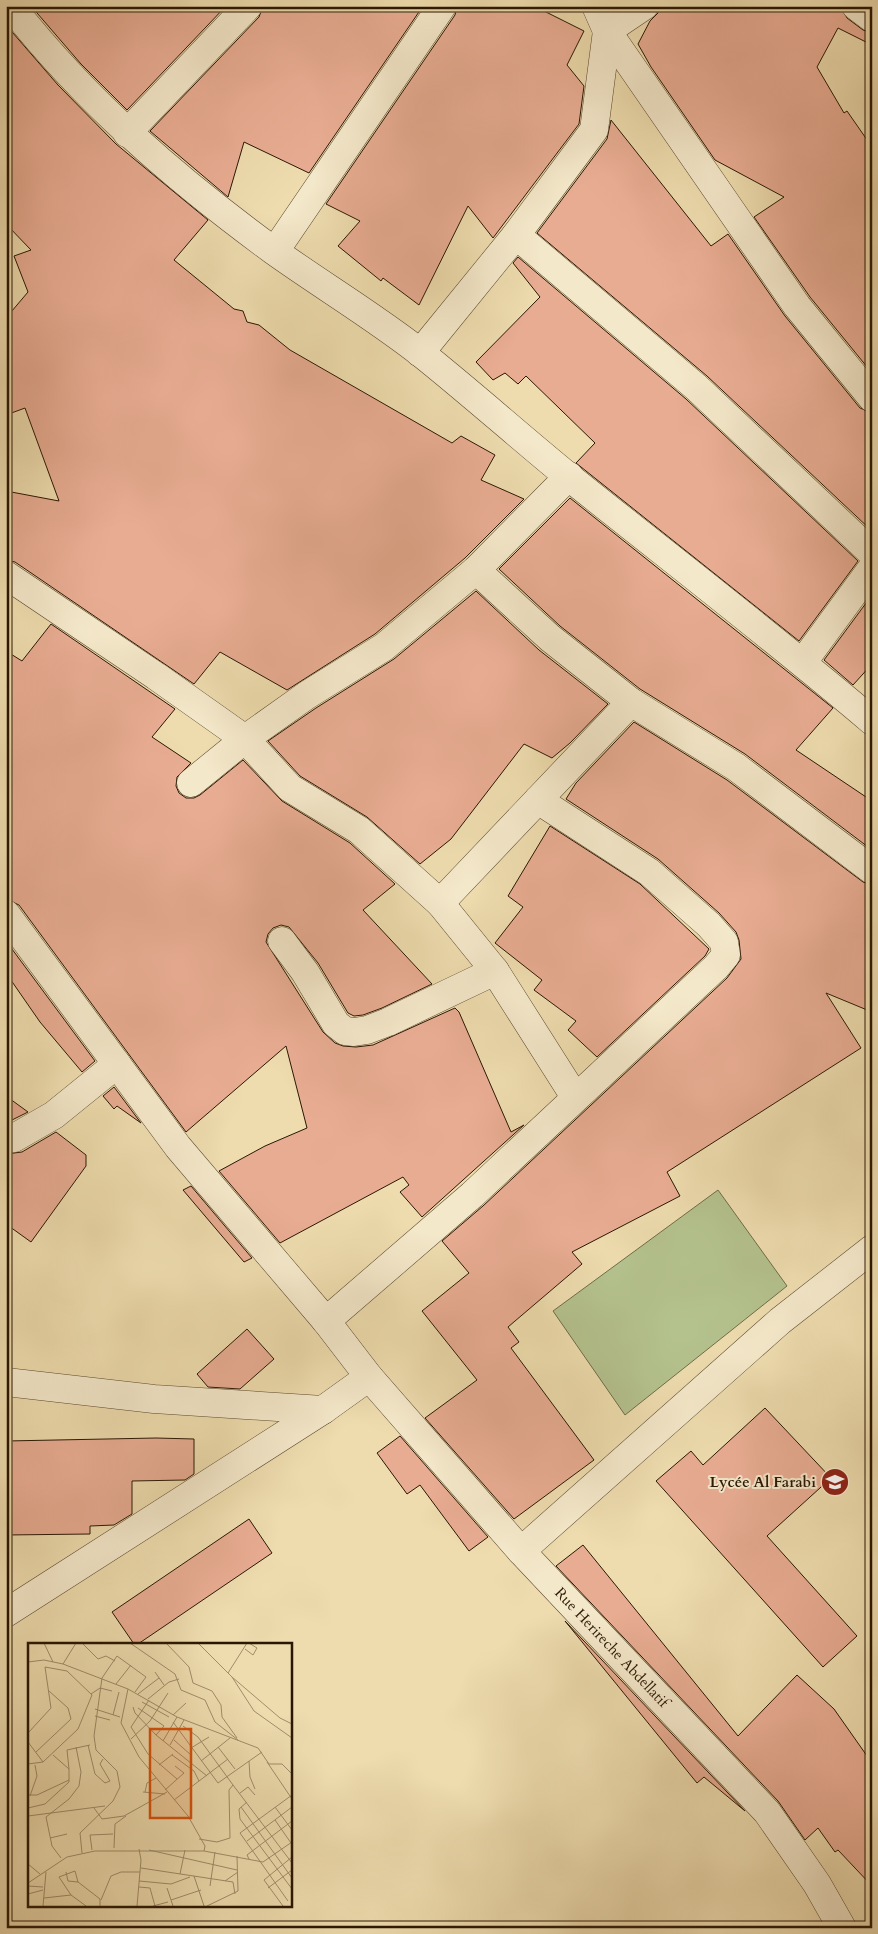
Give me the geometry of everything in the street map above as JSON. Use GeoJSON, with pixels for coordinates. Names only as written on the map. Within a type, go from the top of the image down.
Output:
{"type":"FeatureCollection","features":[{"type":"Feature","properties":{"kind":"street"},"geometry":{"type":"LineString","coordinates":[[11,6],[44,48],[127,133],[228,216],[420,353],[569,476],[803,662],[872,721]]}},
{"type":"Feature","properties":{"kind":"street"},"geometry":{"type":"LineString","coordinates":[[127,133],[248,6]]}},
{"type":"Feature","properties":{"kind":"street"},"geometry":{"type":"LineString","coordinates":[[275,251],[442,6]]}},
{"type":"Feature","properties":{"kind":"street"},"geometry":{"type":"LineString","coordinates":[[596,6],[607,31],[797,306],[872,398]]}},
{"type":"Feature","properties":{"kind":"street"},"geometry":{"type":"LineString","coordinates":[[420,353],[516,236],[594,130],[607,31],[644,6]]}},
{"type":"Feature","properties":{"kind":"street"},"geometry":{"type":"LineString","coordinates":[[856,6],[872,18]]}},
{"type":"Feature","properties":{"kind":"street"},"geometry":{"type":"LineString","coordinates":[[516,236],[696,387],[872,553]]}},
{"type":"Feature","properties":{"kind":"street"},"geometry":{"type":"LineString","coordinates":[[191,783],[245,739],[307,695],[384,647],[476,570],[569,476]]}},
{"type":"Feature","properties":{"kind":"street"},"geometry":{"type":"LineString","coordinates":[[803,662],[872,568]]}},
{"type":"Feature","properties":{"kind":"street"},"geometry":{"type":"LineString","coordinates":[[476,570],[550,638],[631,702],[736,767],[872,870]]}},
{"type":"Feature","properties":{"kind":"street"},"geometry":{"type":"LineString","coordinates":[[6,575],[156,676],[245,739],[290,788],[359,830],[440,903],[495,971],[575,1097]]}},
{"type":"Feature","properties":{"kind":"street"},"geometry":{"type":"LineString","coordinates":[[440,903],[631,702]]}},
{"type":"Feature","properties":{"kind":"street"},"geometry":{"type":"LineString","coordinates":[[326,1321],[472,1195],[716,967],[726,955],[726,947],[709,926],[649,872],[538,800]]}},
{"type":"Feature","properties":{"kind":"street","name":"Rue Herireche Abdellatif"},"geometry":{"type":"LineString","coordinates":[[6,914],[178,1147],[326,1321],[369,1377],[521,1551],[767,1812],[817,1884],[842,1928]]}},
{"type":"Feature","properties":{"kind":"street"},"geometry":{"type":"LineString","coordinates":[[282,941],[305,972],[336,1024],[346,1031],[367,1030],[388,1022],[495,971]]}},
{"type":"Feature","properties":{"kind":"street"},"geometry":{"type":"LineString","coordinates":[[6,1139],[14,1138],[54,1116],[117,1064]]}},
{"type":"Feature","properties":{"kind":"street"},"geometry":{"type":"LineString","coordinates":[[521,1551],[780,1321],[872,1250]]}},
{"type":"Feature","properties":{"kind":"street"},"geometry":{"type":"LineString","coordinates":[[6,1614],[323,1410],[369,1377]]}},
{"type":"Feature","properties":{"kind":"street"},"geometry":{"type":"LineString","coordinates":[[6,1382],[154,1399],[323,1410]]}},
{"type":"Feature","properties":{"kind":"green space"},"geometry":{"type":"Polygon","coordinates":[[[718,1190],[787,1286],[625,1415],[553,1311],[718,1190]]]}},
{"type":"Feature","properties":{"kind":"building"},"geometry":{"type":"Polygon","coordinates":[[[31,6],[226,6],[127,110],[81,64],[31,6]]]}},
{"type":"Feature","properties":{"kind":"building"},"geometry":{"type":"Polygon","coordinates":[[[263,6],[423,6],[309,173],[244,142],[228,197],[150,131],[259,17],[263,6]]]}},
{"type":"Feature","properties":{"kind":"building"},"geometry":{"type":"Polygon","coordinates":[[[457,6],[534,6],[584,31],[567,65],[584,86],[579,124],[493,238],[468,206],[419,305],[383,278],[381,281],[338,246],[360,221],[326,204],[455,15],[457,6]]]}},
{"type":"Feature","properties":{"kind":"building"},"geometry":{"type":"Polygon","coordinates":[[[659,6],[841,6],[847,18],[863,30],[872,33],[872,45],[838,28],[817,67],[844,113],[847,111],[872,147],[872,373],[810,297],[754,217],[784,197],[715,160],[651,67],[638,44],[650,21],[658,13],[659,6]]]}},
{"type":"Feature","properties":{"kind":"building"},"geometry":{"type":"Polygon","coordinates":[[[6,25],[58,85],[116,144],[208,220],[174,260],[234,309],[243,311],[247,322],[259,325],[290,350],[452,443],[461,436],[495,455],[481,480],[524,499],[465,558],[375,634],[287,690],[220,652],[194,684],[15,562],[6,560],[6,491],[59,501],[25,408],[6,415],[6,318],[28,292],[14,256],[31,250],[6,224],[6,25]]]}},
{"type":"Feature","properties":{"kind":"building"},"geometry":{"type":"Polygon","coordinates":[[[611,120],[711,246],[728,234],[785,316],[860,408],[872,413],[872,531],[707,376],[537,233],[607,139],[611,120]]]}},
{"type":"Feature","properties":{"kind":"building"},"geometry":{"type":"Polygon","coordinates":[[[518,257],[686,399],[858,561],[799,641],[576,463],[595,443],[526,376],[518,384],[505,373],[493,380],[476,362],[540,297],[513,263],[518,257]]]}},
{"type":"Feature","properties":{"kind":"building"},"geometry":{"type":"Polygon","coordinates":[[[570,498],[833,708],[796,750],[872,801],[872,850],[745,754],[640,689],[560,626],[499,569],[570,498]]]}},
{"type":"Feature","properties":{"kind":"building"},"geometry":{"type":"Polygon","coordinates":[[[476,591],[539,650],[608,704],[570,743],[552,758],[524,744],[451,839],[420,864],[367,817],[300,776],[268,741],[394,659],[476,591]]]}},
{"type":"Feature","properties":{"kind":"building"},"geometry":{"type":"Polygon","coordinates":[[[872,595],[872,664],[853,685],[824,660],[872,595]]]}},
{"type":"Feature","properties":{"kind":"building"},"geometry":{"type":"Polygon","coordinates":[[[51,624],[175,709],[152,737],[191,763],[177,777],[176,786],[179,793],[186,798],[194,798],[200,795],[243,760],[282,801],[350,843],[395,884],[363,910],[432,984],[382,1008],[363,1015],[354,1016],[348,1013],[318,963],[289,927],[281,925],[273,928],[268,934],[266,942],[323,1032],[335,1043],[343,1046],[373,1045],[455,1008],[459,1012],[511,1132],[524,1125],[422,1217],[400,1192],[409,1185],[403,1177],[280,1243],[219,1171],[265,1146],[307,1128],[286,1046],[186,1132],[19,905],[6,899],[6,651],[22,661],[51,624]]]}},
{"type":"Feature","properties":{"kind":"building"},"geometry":{"type":"Polygon","coordinates":[[[634,722],[727,780],[863,882],[872,885],[872,1012],[826,993],[861,1048],[667,1172],[680,1196],[572,1252],[582,1264],[508,1327],[519,1342],[511,1348],[594,1460],[514,1519],[425,1418],[477,1380],[422,1311],[469,1273],[442,1241],[483,1206],[727,978],[741,959],[736,932],[719,913],[658,859],[566,799],[576,783],[634,722]]]}},
{"type":"Feature","properties":{"kind":"building"},"geometry":{"type":"Polygon","coordinates":[[[550,826],[640,884],[709,949],[705,956],[597,1057],[568,1030],[576,1021],[534,990],[542,980],[495,943],[523,907],[508,896],[550,826]]]}},
{"type":"Feature","properties":{"kind":"building"},"geometry":{"type":"Polygon","coordinates":[[[6,941],[95,1061],[82,1072],[40,1022],[6,973],[6,941]]]}},
{"type":"Feature","properties":{"kind":"building"},"geometry":{"type":"Polygon","coordinates":[[[114,1087],[141,1123],[117,1106],[114,1109],[103,1096],[114,1087]]]}},
{"type":"Feature","properties":{"kind":"building"},"geometry":{"type":"Polygon","coordinates":[[[6,1096],[28,1112],[6,1123],[6,1096]]]}},
{"type":"Feature","properties":{"kind":"building"},"geometry":{"type":"Polygon","coordinates":[[[56,1132],[86,1155],[86,1166],[31,1242],[6,1224],[6,1154],[22,1152],[56,1132]]]}},
{"type":"Feature","properties":{"kind":"building"},"geometry":{"type":"Polygon","coordinates":[[[191,1186],[252,1258],[244,1262],[183,1190],[191,1186]]]}},
{"type":"Feature","properties":{"kind":"building"},"geometry":{"type":"Polygon","coordinates":[[[247,1329],[274,1359],[240,1389],[208,1387],[197,1374],[247,1329]]]}},
{"type":"Feature","properties":{"kind":"building"},"geometry":{"type":"Polygon","coordinates":[[[765,1408],[831,1478],[767,1536],[857,1636],[823,1667],[656,1481],[691,1451],[703,1465],[765,1408]]]}},
{"type":"Feature","properties":{"kind":"building"},"geometry":{"type":"Polygon","coordinates":[[[400,1436],[488,1537],[469,1551],[420,1485],[407,1494],[377,1453],[400,1436]]]}},
{"type":"Feature","properties":{"kind":"building"},"geometry":{"type":"Polygon","coordinates":[[[194,1439],[194,1474],[185,1480],[132,1481],[132,1514],[114,1525],[90,1526],[90,1534],[6,1535],[6,1441],[194,1439]]]}},
{"type":"Feature","properties":{"kind":"building"},"geometry":{"type":"Polygon","coordinates":[[[249,1519],[272,1553],[139,1643],[133,1643],[112,1612],[249,1519]]]}},
{"type":"Feature","properties":{"kind":"building"},"geometry":{"type":"Polygon","coordinates":[[[583,1545],[738,1736],[797,1675],[834,1709],[872,1763],[872,1886],[838,1850],[835,1852],[818,1828],[805,1840],[778,1801],[556,1566],[583,1545]]]}},
{"type":"Feature","properties":{"kind":"building"},"geometry":{"type":"Polygon","coordinates":[[[565,1621],[745,1811],[704,1777],[697,1783],[565,1621]]]}},
{"type":"Feature","properties":{"kind":"place","name":"Lycée Al Farabi"},"geometry":{"type":"Point","coordinates":[835,1482]}}]}
